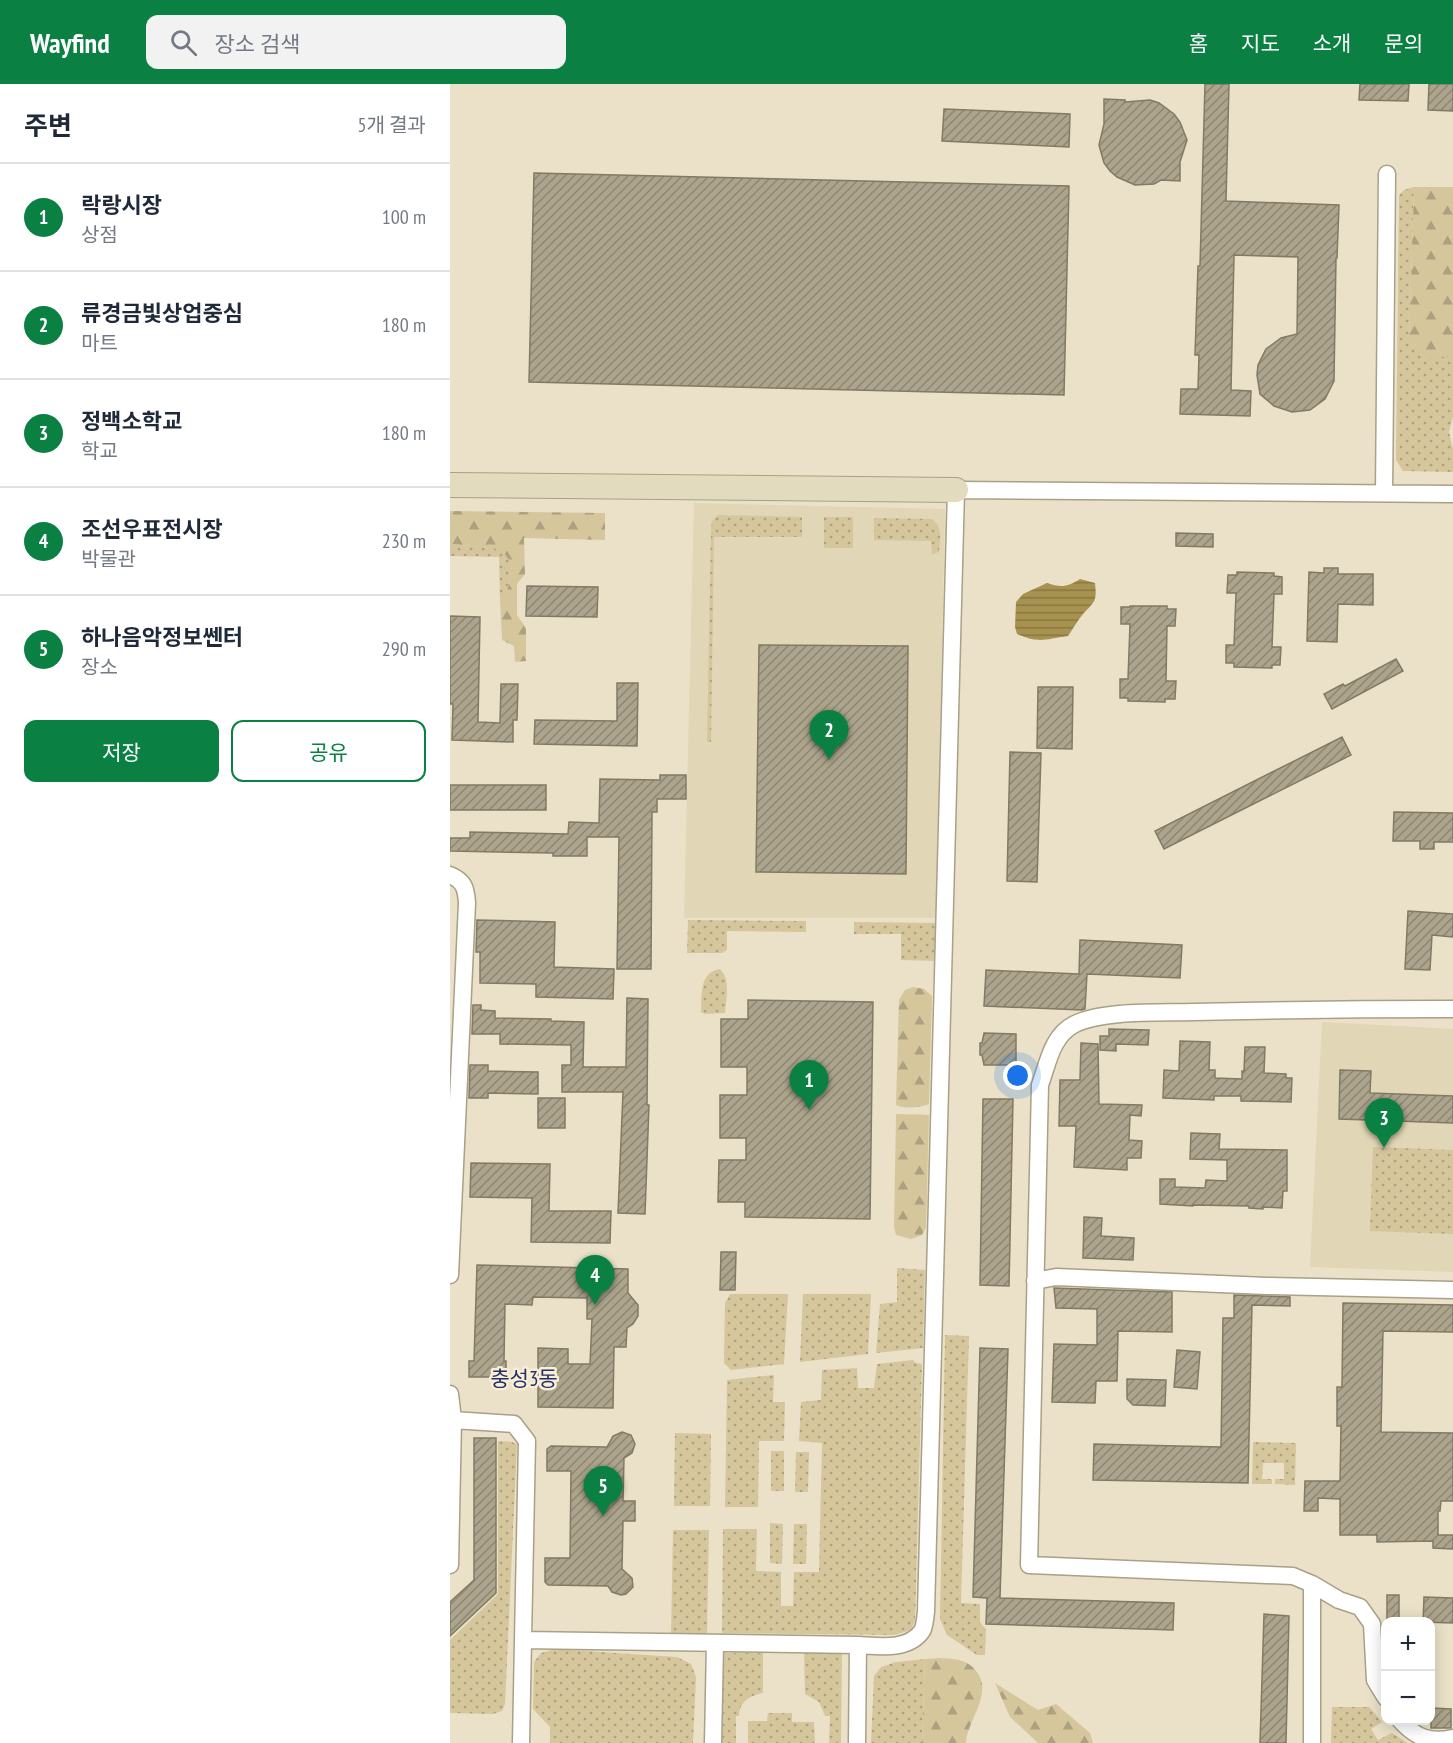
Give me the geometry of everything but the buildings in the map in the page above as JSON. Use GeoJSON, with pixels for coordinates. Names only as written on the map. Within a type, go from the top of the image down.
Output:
{"type":"FeatureCollection","features":[{"type":"Feature","properties":{"kind":"main road"},"geometry":{"type":"LineString","coordinates":[[450,485],[956,489]]}},
{"type":"Feature","properties":{"kind":"street"},"geometry":{"type":"LineString","coordinates":[[1384,493],[1387,174]]}},
{"type":"Feature","properties":{"kind":"street"},"geometry":{"type":"LineString","coordinates":[[523,1640],[894,1646],[911,1642],[923,1630],[926,1612],[956,489],[1453,494]]}},
{"type":"Feature","properties":{"kind":"street"},"geometry":{"type":"LineString","coordinates":[[450,875],[460,880],[466,890],[467,903],[450,1275]]}},
{"type":"Feature","properties":{"kind":"street"},"geometry":{"type":"LineString","coordinates":[[1381,1690],[1374,1680],[1375,1653],[1372,1624],[1360,1607],[1340,1600],[1293,1576],[1029,1565],[1040,1085],[1054,1042],[1074,1024],[1095,1017],[1144,1013],[1321,1009],[1453,1009]]}},
{"type":"Feature","properties":{"kind":"street"},"geometry":{"type":"LineString","coordinates":[[1035,1281],[1056,1277],[1267,1286],[1453,1290]]}},
{"type":"Feature","properties":{"kind":"street"},"geometry":{"type":"LineString","coordinates":[[450,1394],[453,1420],[450,1565]]}},
{"type":"Feature","properties":{"kind":"street"},"geometry":{"type":"LineString","coordinates":[[453,1420],[514,1424],[527,1441],[521,1743]]}},
{"type":"Feature","properties":{"kind":"street"},"geometry":{"type":"LineString","coordinates":[[1312,1584],[1312,1743]]}},
{"type":"Feature","properties":{"kind":"street"},"geometry":{"type":"LineString","coordinates":[[713,1743],[715,1643]]}},
{"type":"Feature","properties":{"kind":"street"},"geometry":{"type":"LineString","coordinates":[[856,1743],[858,1646]]}},
{"type":"Feature","properties":{"kind":"street"},"geometry":{"type":"LineString","coordinates":[[1405,1725],[1419,1738],[1440,1742],[1453,1738]]}},
{"type":"Feature","properties":{"kind":"shaded area"},"geometry":{"type":"Polygon","coordinates":[[[694,503],[945,509],[936,918],[684,918],[694,503]]]}},
{"type":"Feature","properties":{"kind":"shaded area"},"geometry":{"type":"Polygon","coordinates":[[[1080,579],[1095,583],[1096,594],[1093,603],[1068,636],[1037,640],[1017,634],[1016,602],[1023,594],[1047,583],[1064,586],[1080,579]]]}},
{"type":"Feature","properties":{"kind":"shaded area"},"geometry":{"type":"Polygon","coordinates":[[[1322,1022],[1453,1029],[1453,1272],[1310,1267],[1322,1022]]]}},
{"type":"Feature","properties":{"kind":"green space"},"geometry":{"type":"Polygon","coordinates":[[[1414,187],[1409,339],[1453,356],[1453,417],[1449,432],[1453,449],[1453,472],[1403,471],[1396,460],[1399,195],[1404,190],[1414,187]]]}},
{"type":"Feature","properties":{"kind":"green space"},"geometry":{"type":"Polygon","coordinates":[[[1414,187],[1453,187],[1453,356],[1431,358],[1417,354],[1409,339],[1414,187]]]}},
{"type":"Feature","properties":{"kind":"green space"},"geometry":{"type":"Polygon","coordinates":[[[450,511],[605,513],[605,540],[524,538],[525,574],[517,584],[517,615],[526,628],[526,661],[515,662],[514,646],[502,640],[500,598],[504,597],[509,585],[512,564],[501,549],[450,544],[450,511]]]}},
{"type":"Feature","properties":{"kind":"green space"},"geometry":{"type":"Polygon","coordinates":[[[718,515],[802,517],[802,537],[714,537],[711,742],[707,742],[711,530],[712,521],[718,515]]]}},
{"type":"Feature","properties":{"kind":"green space"},"geometry":{"type":"Polygon","coordinates":[[[824,517],[853,517],[853,548],[824,548],[824,517]]]}},
{"type":"Feature","properties":{"kind":"green space"},"geometry":{"type":"Polygon","coordinates":[[[874,518],[931,519],[939,529],[939,552],[932,554],[931,541],[874,540],[874,518]]]}},
{"type":"Feature","properties":{"kind":"green space"},"geometry":{"type":"Polygon","coordinates":[[[450,544],[502,549],[512,564],[509,585],[504,598],[500,598],[499,557],[450,556],[450,544]]]}},
{"type":"Feature","properties":{"kind":"green space"},"geometry":{"type":"Polygon","coordinates":[[[688,920],[806,921],[806,932],[727,931],[727,950],[722,953],[687,953],[688,920]]]}},
{"type":"Feature","properties":{"kind":"green space"},"geometry":{"type":"Polygon","coordinates":[[[854,922],[935,923],[935,961],[901,960],[901,934],[854,934],[854,922]]]}},
{"type":"Feature","properties":{"kind":"green space"},"geometry":{"type":"Polygon","coordinates":[[[720,969],[727,984],[725,1013],[705,1014],[701,1012],[705,979],[713,971],[720,969]]]}},
{"type":"Feature","properties":{"kind":"green space"},"geometry":{"type":"Polygon","coordinates":[[[913,987],[924,989],[932,996],[929,1104],[908,1107],[896,1105],[899,1000],[905,990],[913,987]]]}},
{"type":"Feature","properties":{"kind":"green space"},"geometry":{"type":"Polygon","coordinates":[[[896,1114],[929,1115],[926,1227],[922,1235],[911,1239],[896,1235],[894,1227],[896,1114]]]}},
{"type":"Feature","properties":{"kind":"green space"},"geometry":{"type":"Polygon","coordinates":[[[1373,1147],[1453,1150],[1453,1234],[1370,1231],[1373,1147]]]}},
{"type":"Feature","properties":{"kind":"green space"},"geometry":{"type":"Polygon","coordinates":[[[897,1268],[925,1270],[923,1348],[876,1353],[880,1304],[897,1302],[897,1268]]]}},
{"type":"Feature","properties":{"kind":"green space"},"geometry":{"type":"Polygon","coordinates":[[[730,1294],[788,1294],[784,1364],[731,1370],[724,1363],[725,1303],[730,1294]]]}},
{"type":"Feature","properties":{"kind":"green space"},"geometry":{"type":"Polygon","coordinates":[[[803,1294],[871,1294],[868,1354],[800,1362],[803,1294]]]}},
{"type":"Feature","properties":{"kind":"green space"},"geometry":{"type":"Polygon","coordinates":[[[945,1335],[969,1336],[961,1603],[980,1604],[980,1623],[986,1629],[985,1655],[977,1655],[947,1635],[940,1619],[945,1335]]]}},
{"type":"Feature","properties":{"kind":"green space"},"geometry":{"type":"Polygon","coordinates":[[[913,1360],[922,1364],[915,1621],[911,1630],[894,1635],[722,1633],[723,1529],[757,1529],[756,1571],[781,1572],[781,1606],[793,1606],[794,1572],[819,1572],[822,1443],[799,1441],[801,1402],[821,1400],[822,1370],[857,1368],[858,1388],[874,1388],[877,1364],[913,1360]]]}},
{"type":"Feature","properties":{"kind":"green space"},"geometry":{"type":"Polygon","coordinates":[[[774,1375],[773,1402],[785,1402],[784,1441],[759,1441],[758,1507],[725,1507],[727,1380],[774,1375]]]}},
{"type":"Feature","properties":{"kind":"green space"},"geometry":{"type":"Polygon","coordinates":[[[675,1433],[711,1434],[710,1506],[674,1506],[675,1433]]]}},
{"type":"Feature","properties":{"kind":"green space"},"geometry":{"type":"Polygon","coordinates":[[[498,1441],[517,1444],[505,1704],[502,1711],[493,1714],[450,1713],[450,1640],[498,1594],[498,1441]]]}},
{"type":"Feature","properties":{"kind":"green space"},"geometry":{"type":"Polygon","coordinates":[[[1253,1442],[1296,1443],[1295,1485],[1275,1484],[1275,1479],[1284,1479],[1284,1463],[1263,1463],[1262,1479],[1272,1479],[1272,1484],[1252,1484],[1253,1442]]]}},
{"type":"Feature","properties":{"kind":"green space"},"geometry":{"type":"Polygon","coordinates":[[[771,1451],[784,1451],[784,1491],[771,1491],[771,1451]]]}},
{"type":"Feature","properties":{"kind":"green space"},"geometry":{"type":"Polygon","coordinates":[[[796,1452],[809,1452],[808,1492],[795,1492],[796,1452]]]}},
{"type":"Feature","properties":{"kind":"green space"},"geometry":{"type":"Polygon","coordinates":[[[770,1523],[783,1524],[782,1564],[770,1563],[770,1523]]]}},
{"type":"Feature","properties":{"kind":"green space"},"geometry":{"type":"Polygon","coordinates":[[[794,1524],[807,1524],[806,1564],[793,1564],[794,1524]]]}},
{"type":"Feature","properties":{"kind":"green space"},"geometry":{"type":"Polygon","coordinates":[[[673,1530],[709,1530],[707,1635],[671,1635],[673,1530]]]}},
{"type":"Feature","properties":{"kind":"green space"},"geometry":{"type":"Polygon","coordinates":[[[555,1649],[677,1657],[691,1664],[696,1677],[693,1743],[550,1743],[550,1727],[533,1709],[534,1662],[541,1653],[555,1649]]]}},
{"type":"Feature","properties":{"kind":"green space"},"geometry":{"type":"Polygon","coordinates":[[[804,1650],[842,1650],[841,1743],[829,1743],[830,1716],[825,1716],[819,1702],[805,1694],[804,1650]]]}},
{"type":"Feature","properties":{"kind":"green space"},"geometry":{"type":"Polygon","coordinates":[[[723,1653],[763,1653],[763,1693],[746,1700],[741,1706],[739,1716],[736,1716],[736,1743],[722,1743],[723,1653]]]}},
{"type":"Feature","properties":{"kind":"green space"},"geometry":{"type":"Polygon","coordinates":[[[939,1658],[967,1663],[979,1675],[982,1683],[980,1700],[966,1743],[922,1743],[925,1659],[939,1658]]]}},
{"type":"Feature","properties":{"kind":"green space"},"geometry":{"type":"Polygon","coordinates":[[[925,1659],[922,1743],[871,1743],[874,1676],[881,1667],[896,1662],[925,1659]]]}},
{"type":"Feature","properties":{"kind":"green space"},"geometry":{"type":"Polygon","coordinates":[[[995,1683],[1038,1710],[1056,1704],[1090,1733],[1093,1743],[1038,1743],[1010,1717],[995,1683]]]}},
{"type":"Feature","properties":{"kind":"green space"},"geometry":{"type":"Polygon","coordinates":[[[1332,1707],[1369,1707],[1381,1721],[1371,1729],[1378,1740],[1392,1733],[1408,1743],[1331,1743],[1332,1707]]]}},
{"type":"Feature","properties":{"kind":"green space"},"geometry":{"type":"Polygon","coordinates":[[[768,1713],[792,1713],[792,1722],[814,1722],[815,1743],[748,1743],[748,1721],[767,1721],[768,1713]]]}},
{"type":"Feature","properties":{"kind":"place","name":"류경금빛상업중심"},"geometry":{"type":"Point","coordinates":[829,760]}},
{"type":"Feature","properties":{"kind":"place","name":"락랑시장"},"geometry":{"type":"Point","coordinates":[809,1110]}},
{"type":"Feature","properties":{"kind":"place","name":"정백소학교"},"geometry":{"type":"Point","coordinates":[1384,1148]}},
{"type":"Feature","properties":{"kind":"place","name":"조선우표전시장"},"geometry":{"type":"Point","coordinates":[595,1305]}},
{"type":"Feature","properties":{"kind":"place","name":"하나음악정보쎈터"},"geometry":{"type":"Point","coordinates":[603,1516]}},
{"type":"Feature","properties":{"kind":"district","name":"충성3동"},"geometry":{"type":"Point","coordinates":[524,1378]}}]}
